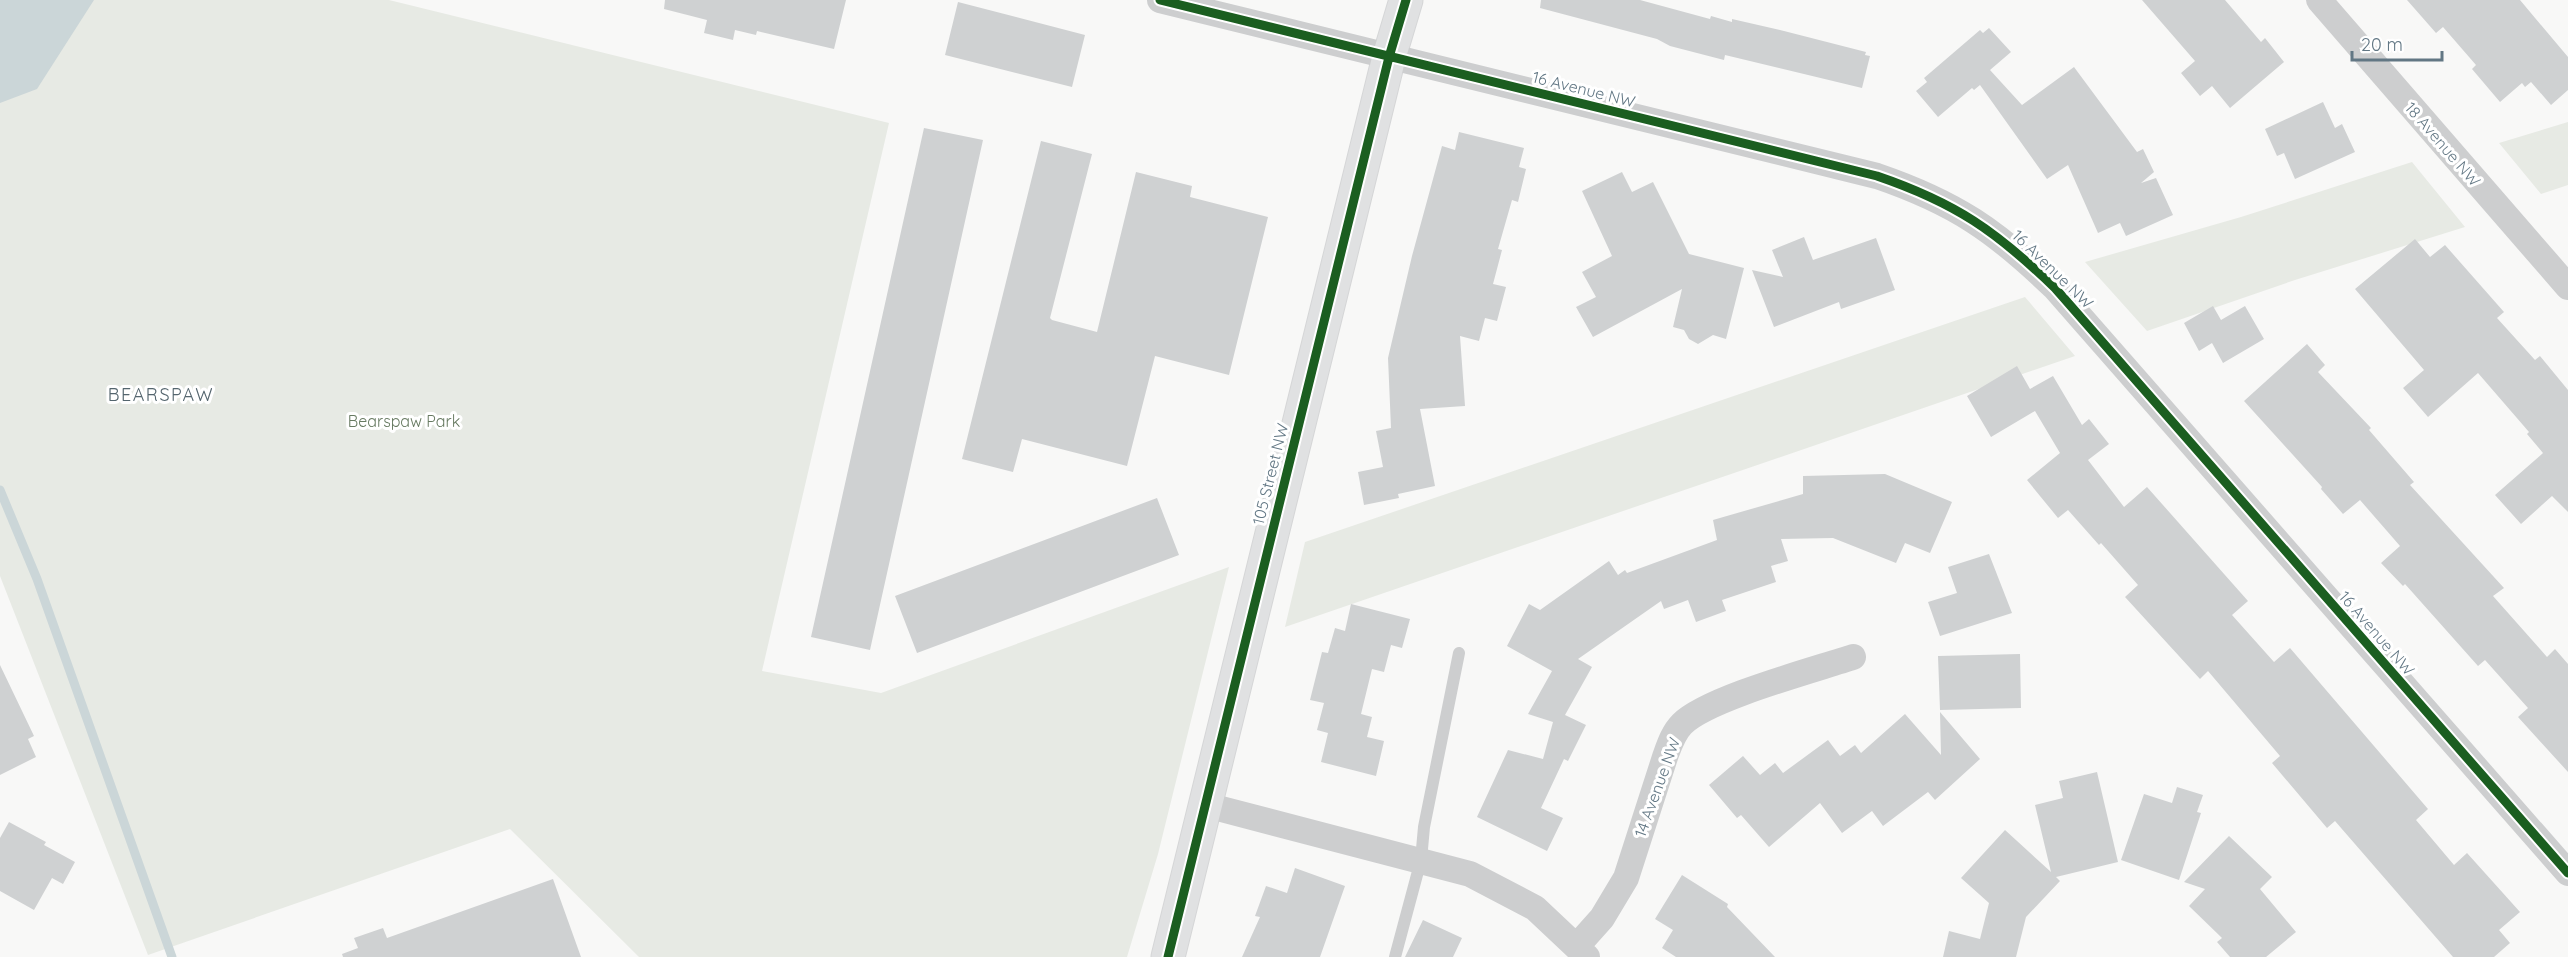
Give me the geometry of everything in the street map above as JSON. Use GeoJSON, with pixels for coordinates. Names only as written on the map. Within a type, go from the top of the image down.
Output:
{"type":"FeatureCollection","features":[{"type":"Feature","properties":{"kind":"street","name":"105 Street NW"},"geometry":{"type":"LineString","coordinates":[[1168,957],[1389,57],[1406,0]]}},
{"type":"Feature","properties":{"kind":"street","name":"18 Avenue NW"},"geometry":{"type":"LineString","coordinates":[[2319,0],[2568,287]]}},
{"type":"Feature","properties":{"kind":"street","name":"16 Avenue NW"},"geometry":{"type":"LineString","coordinates":[[1170,1],[1877,176],[1918,190],[1954,206],[2018,252],[2055,288],[2568,873]]}},
{"type":"Feature","properties":{"kind":"street","name":"14 Avenue NW"},"geometry":{"type":"LineString","coordinates":[[1206,805],[1470,874],[1534,908],[1582,952],[1626,878],[1665,757],[1672,738],[1682,724],[1722,702],[1853,657]]}},
{"type":"Feature","properties":{"kind":"lane"},"geometry":{"type":"LineString","coordinates":[[1395,957],[1421,860],[1424,827],[1459,653]]}},
{"type":"Feature","properties":{"kind":"green space","name":"Bearspaw Park"},"geometry":{"type":"Polygon","coordinates":[[[6,0],[389,0],[889,123],[762,671],[881,693],[1229,567],[1158,854],[1127,957],[639,957],[510,829],[148,955],[0,576],[0,4],[6,0]]]}},
{"type":"Feature","properties":{"kind":"green space"},"geometry":{"type":"Polygon","coordinates":[[[2568,122],[2568,185],[2541,194],[2499,143],[2568,122]]]}},
{"type":"Feature","properties":{"kind":"green space"},"geometry":{"type":"Polygon","coordinates":[[[2412,162],[2465,227],[2295,280],[2147,331],[2085,262],[2241,217],[2412,162]]]}},
{"type":"Feature","properties":{"kind":"green space"},"geometry":{"type":"Polygon","coordinates":[[[2025,297],[2075,356],[1285,627],[1305,542],[2025,297]]]}},
{"type":"Feature","properties":{"kind":"shaded area"},"geometry":{"type":"Polygon","coordinates":[[[0,0],[94,0],[37,89],[0,103],[0,0]]]}},
{"type":"Feature","properties":{"kind":"building"},"geometry":{"type":"Polygon","coordinates":[[[665,0],[846,0],[834,49],[757,31],[756,35],[735,30],[733,40],[704,33],[707,20],[664,9],[665,0]]]}},
{"type":"Feature","properties":{"kind":"building"},"geometry":{"type":"Polygon","coordinates":[[[1541,0],[1640,0],[1710,19],[1711,16],[1732,22],[1732,19],[1784,31],[1866,52],[1865,55],[1870,56],[1862,88],[1725,55],[1724,60],[1670,46],[1657,39],[1540,8],[1541,0]]]}},
{"type":"Feature","properties":{"kind":"building"},"geometry":{"type":"Polygon","coordinates":[[[2142,0],[2225,0],[2261,42],[2265,38],[2284,62],[2230,108],[2212,86],[2200,96],[2181,73],[2195,61],[2142,0]]]}},
{"type":"Feature","properties":{"kind":"building"},"geometry":{"type":"Polygon","coordinates":[[[2407,0],[2520,0],[2568,57],[2568,90],[2551,105],[2531,82],[2525,87],[2522,83],[2500,102],[2472,69],[2476,65],[2443,27],[2436,33],[2407,0]]]}},
{"type":"Feature","properties":{"kind":"building"},"geometry":{"type":"Polygon","coordinates":[[[958,2],[1085,35],[1072,87],[945,55],[958,2]]]}},
{"type":"Feature","properties":{"kind":"building"},"geometry":{"type":"Polygon","coordinates":[[[1989,28],[2011,52],[1990,70],[2022,105],[2074,67],[2137,152],[2143,149],[2154,172],[2141,183],[2156,178],[2173,215],[2126,236],[2120,223],[2098,233],[2068,165],[2047,179],[1980,85],[1974,90],[1972,88],[1938,117],[1916,91],[1927,82],[1924,78],[1980,30],[1983,33],[1989,28]]]}},
{"type":"Feature","properties":{"kind":"building"},"geometry":{"type":"Polygon","coordinates":[[[2323,102],[2335,128],[2342,124],[2355,152],[2295,179],[2284,153],[2277,156],[2265,129],[2323,102]]]}},
{"type":"Feature","properties":{"kind":"building"},"geometry":{"type":"Polygon","coordinates":[[[924,128],[983,140],[870,650],[811,637],[924,128]]]}},
{"type":"Feature","properties":{"kind":"building"},"geometry":{"type":"Polygon","coordinates":[[[1459,132],[1524,148],[1519,167],[1526,169],[1518,202],[1512,200],[1498,249],[1502,250],[1493,284],[1506,287],[1497,321],[1485,318],[1479,341],[1460,336],[1465,406],[1420,409],[1435,486],[1398,494],[1399,498],[1364,505],[1358,472],[1383,467],[1376,431],[1391,428],[1388,358],[1412,256],[1442,146],[1455,150],[1459,132]]]}},
{"type":"Feature","properties":{"kind":"building"},"geometry":{"type":"Polygon","coordinates":[[[1041,141],[1092,154],[1050,318],[1052,320],[1097,332],[1136,172],[1192,186],[1190,197],[1268,217],[1229,375],[1155,356],[1127,466],[1022,439],[1013,472],[962,459],[1041,141]]]}},
{"type":"Feature","properties":{"kind":"building"},"geometry":{"type":"Polygon","coordinates":[[[1622,172],[1632,192],[1653,182],[1689,254],[1744,268],[1726,339],[1713,335],[1698,344],[1689,339],[1684,330],[1673,327],[1682,289],[1593,337],[1576,307],[1596,297],[1582,272],[1612,256],[1582,191],[1622,172]]]}},
{"type":"Feature","properties":{"kind":"building"},"geometry":{"type":"Polygon","coordinates":[[[1804,237],[1813,260],[1876,238],[1895,290],[1841,309],[1839,302],[1774,327],[1752,270],[1783,277],[1772,250],[1804,237]]]}},
{"type":"Feature","properties":{"kind":"building"},"geometry":{"type":"Polygon","coordinates":[[[2415,239],[2430,257],[2445,245],[2504,312],[2497,318],[2535,360],[2540,356],[2568,390],[2568,512],[2552,496],[2521,524],[2495,495],[2543,453],[2527,434],[2529,432],[2478,373],[2428,417],[2403,388],[2424,370],[2355,289],[2415,239]]]}},
{"type":"Feature","properties":{"kind":"building"},"geometry":{"type":"Polygon","coordinates":[[[2213,306],[2221,320],[2245,306],[2264,339],[2223,363],[2212,343],[2199,351],[2184,323],[2213,306]]]}},
{"type":"Feature","properties":{"kind":"building"},"geometry":{"type":"Polygon","coordinates":[[[2307,344],[2325,365],[2318,372],[2371,428],[2369,430],[2414,482],[2410,485],[2504,588],[2493,596],[2547,657],[2555,649],[2568,664],[2568,772],[2518,717],[2528,708],[2485,660],[2478,666],[2405,584],[2403,586],[2381,563],[2400,546],[2360,500],[2343,514],[2321,489],[2322,487],[2244,401],[2307,344]]]}},
{"type":"Feature","properties":{"kind":"building"},"geometry":{"type":"Polygon","coordinates":[[[2017,366],[2030,389],[2053,376],[2082,425],[2089,419],[2109,444],[2088,460],[2124,507],[2147,487],[2248,601],[2232,615],[2274,662],[2290,648],[2428,809],[2416,820],[2454,865],[2467,853],[2520,912],[2499,930],[2510,943],[2494,957],[2453,957],[2335,821],[2327,828],[2272,763],[2280,756],[2208,671],[2200,679],[2125,597],[2138,585],[2101,543],[2099,545],[2068,510],[2058,518],[2027,480],[2060,453],[2035,411],[1991,437],[1967,396],[2017,366]]]}},
{"type":"Feature","properties":{"kind":"building"},"geometry":{"type":"Polygon","coordinates":[[[1885,474],[1952,502],[1930,553],[1905,543],[1896,563],[1833,538],[1781,539],[1788,561],[1771,566],[1776,582],[1722,600],[1726,611],[1696,622],[1688,600],[1664,609],[1661,601],[1578,659],[1592,667],[1565,715],[1586,725],[1568,761],[1564,759],[1541,808],[1563,818],[1547,851],[1477,817],[1508,750],[1543,759],[1553,722],[1528,714],[1552,671],[1507,646],[1529,604],[1540,610],[1609,561],[1618,575],[1625,570],[1627,573],[1717,540],[1713,520],[1803,494],[1803,476],[1885,474]]]}},
{"type":"Feature","properties":{"kind":"building"},"geometry":{"type":"Polygon","coordinates":[[[1157,498],[1179,555],[917,653],[895,596],[1157,498]]]}},
{"type":"Feature","properties":{"kind":"building"},"geometry":{"type":"Polygon","coordinates":[[[1989,554],[2012,613],[1940,636],[1928,602],[1957,593],[1948,567],[1989,554]]]}},
{"type":"Feature","properties":{"kind":"building"},"geometry":{"type":"Polygon","coordinates":[[[1351,604],[1410,619],[1402,648],[1391,645],[1384,672],[1372,669],[1361,714],[1372,717],[1367,737],[1384,741],[1376,776],[1321,762],[1328,733],[1317,730],[1324,703],[1310,700],[1322,652],[1328,653],[1335,628],[1345,631],[1351,604]]]}},
{"type":"Feature","properties":{"kind":"building"},"geometry":{"type":"Polygon","coordinates":[[[2020,654],[2021,708],[1940,710],[1938,656],[2020,654]]]}},
{"type":"Feature","properties":{"kind":"building"},"geometry":{"type":"Polygon","coordinates":[[[0,665],[34,736],[28,739],[36,757],[0,775],[0,665]]]}},
{"type":"Feature","properties":{"kind":"building"},"geometry":{"type":"Polygon","coordinates":[[[1940,712],[1980,759],[1935,800],[1928,792],[1883,826],[1872,811],[1842,833],[1820,803],[1769,847],[1741,815],[1737,818],[1709,785],[1743,756],[1760,775],[1775,763],[1783,773],[1828,740],[1840,756],[1855,745],[1861,753],[1905,714],[1941,755],[1940,712]]]}},
{"type":"Feature","properties":{"kind":"building"},"geometry":{"type":"Polygon","coordinates":[[[2097,772],[2118,862],[2056,877],[2060,881],[2026,917],[2016,957],[1943,957],[1949,931],[1980,939],[1989,903],[1961,878],[2005,830],[2051,872],[2035,805],[2063,798],[2059,781],[2097,772]]]}},
{"type":"Feature","properties":{"kind":"building"},"geometry":{"type":"Polygon","coordinates":[[[2177,787],[2203,795],[2197,812],[2201,813],[2179,880],[2121,860],[2144,794],[2172,803],[2177,787]]]}},
{"type":"Feature","properties":{"kind":"building"},"geometry":{"type":"Polygon","coordinates":[[[9,822],[46,842],[44,845],[75,862],[63,884],[52,878],[34,910],[0,891],[0,838],[9,822]]]}},
{"type":"Feature","properties":{"kind":"building"},"geometry":{"type":"Polygon","coordinates":[[[2229,836],[2272,877],[2260,889],[2296,932],[2266,957],[2230,957],[2217,942],[2222,938],[2189,906],[2205,889],[2184,882],[2229,836]]]}},
{"type":"Feature","properties":{"kind":"building"},"geometry":{"type":"Polygon","coordinates":[[[1295,868],[1345,886],[1320,957],[1242,957],[1260,917],[1255,916],[1266,886],[1287,893],[1295,868]]]}},
{"type":"Feature","properties":{"kind":"building"},"geometry":{"type":"Polygon","coordinates":[[[1682,875],[1728,904],[1727,907],[1775,957],[1676,957],[1662,948],[1673,930],[1655,919],[1682,875]]]}},
{"type":"Feature","properties":{"kind":"building"},"geometry":{"type":"Polygon","coordinates":[[[553,879],[581,957],[343,957],[342,954],[358,948],[354,938],[383,928],[387,938],[553,879]]]}},
{"type":"Feature","properties":{"kind":"building"},"geometry":{"type":"Polygon","coordinates":[[[1423,920],[1462,938],[1453,957],[1405,957],[1423,920]]]}},
{"type":"Feature","properties":{"kind":"waterway"},"geometry":{"type":"LineString","coordinates":[[0,490],[37,579],[172,957]]}},
{"type":"Feature","properties":{"kind":"cycle path"},"geometry":{"type":"LineString","coordinates":[[1160,0],[1877,176],[1930,197],[1973,221],[2013,250],[2055,288],[2568,873]]}},
{"type":"Feature","properties":{"kind":"cycle path"},"geometry":{"type":"LineString","coordinates":[[1168,957],[1389,57],[1406,0]]}},
{"type":"Feature","properties":{"kind":"district","name":"BEARSPAW"},"geometry":{"type":"Point","coordinates":[161,394]}}]}
